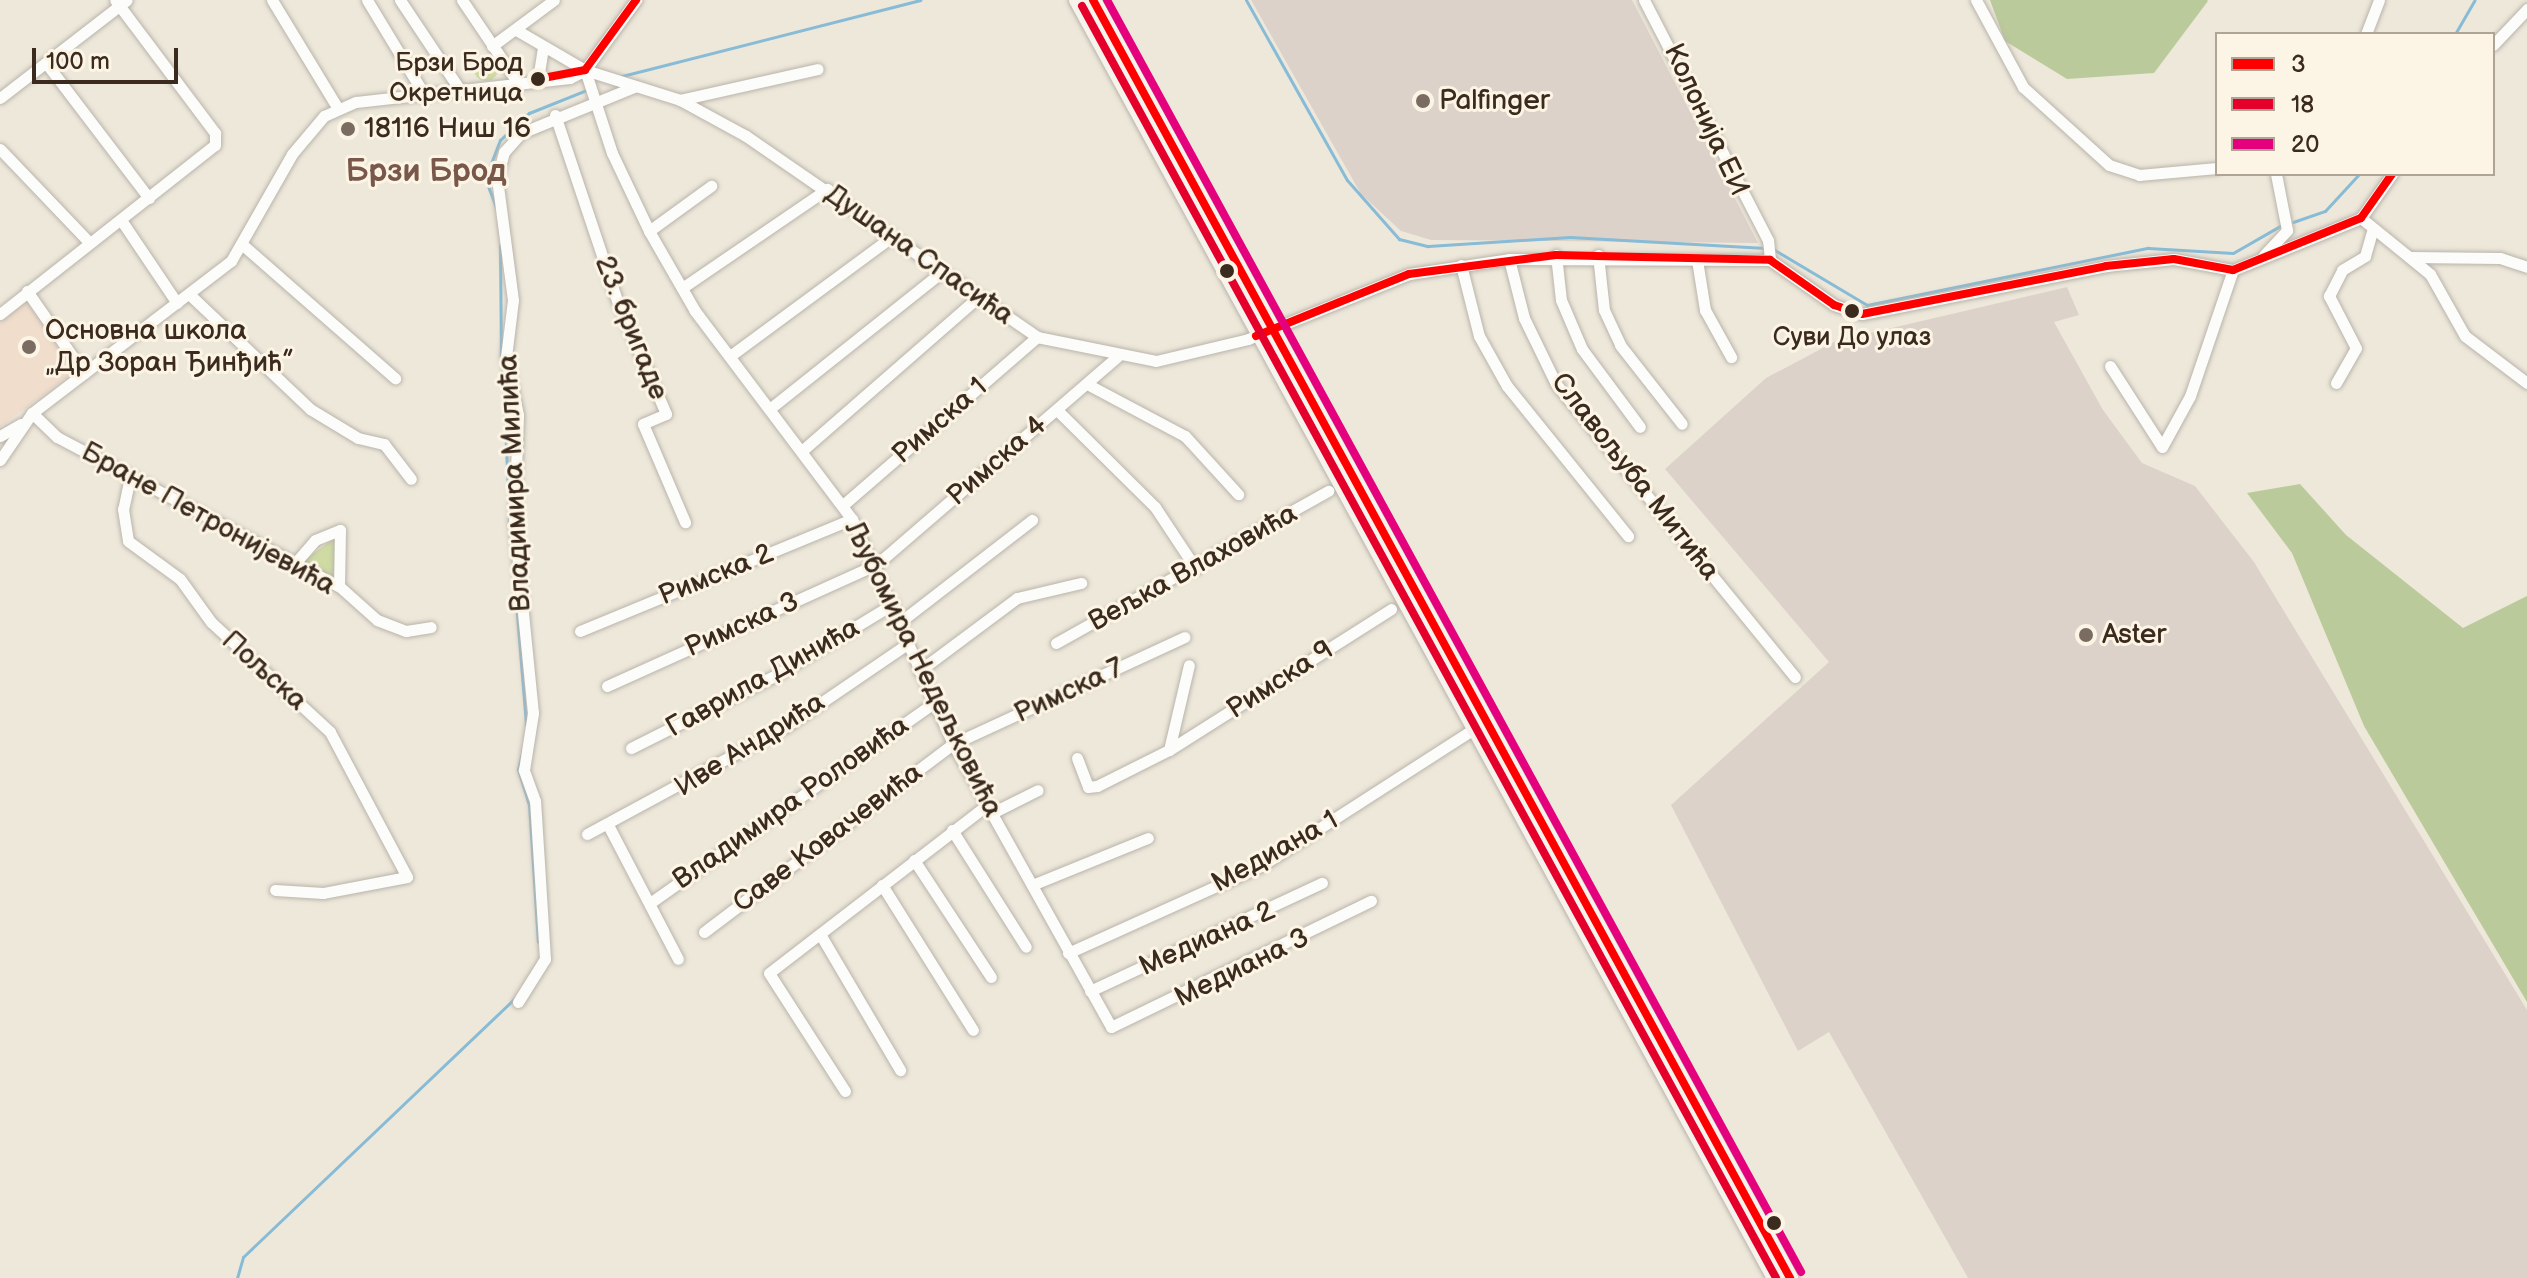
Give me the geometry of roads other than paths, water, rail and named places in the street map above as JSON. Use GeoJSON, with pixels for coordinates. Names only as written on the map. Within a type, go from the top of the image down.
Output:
{"type":"FeatureCollection","features":[{"type":"Feature","properties":{"kind":"main road"},"geometry":{"type":"LineString","coordinates":[[1077,0],[1790,1278]]}},
{"type":"Feature","properties":{"kind":"main road"},"geometry":{"type":"LineString","coordinates":[[1093,0],[1263,333],[1472,730],[1775,1278]]}},
{"type":"Feature","properties":{"kind":"street"},"geometry":{"type":"LineString","coordinates":[[272,0],[337,107]]}},
{"type":"Feature","properties":{"kind":"street"},"geometry":{"type":"LineString","coordinates":[[367,0],[424,94]]}},
{"type":"Feature","properties":{"kind":"street"},"geometry":{"type":"LineString","coordinates":[[400,0],[460,90]]}},
{"type":"Feature","properties":{"kind":"street"},"geometry":{"type":"LineString","coordinates":[[462,0],[516,80]]}},
{"type":"Feature","properties":{"kind":"street"},"geometry":{"type":"LineString","coordinates":[[492,46],[518,31],[554,0]]}},
{"type":"Feature","properties":{"kind":"street"},"geometry":{"type":"LineString","coordinates":[[0,436],[189,294],[244,246],[300,143],[337,107],[585,70],[636,0]]}},
{"type":"Feature","properties":{"kind":"street","name":"Колонија ЕИ"},"geometry":{"type":"LineString","coordinates":[[1644,0],[1769,251]]}},
{"type":"Feature","properties":{"kind":"street"},"geometry":{"type":"LineString","coordinates":[[1976,0],[2023,87],[2109,165],[2139,175],[2215,168]]}},
{"type":"Feature","properties":{"kind":"street"},"geometry":{"type":"LineString","coordinates":[[2367,32],[2379,0]]}},
{"type":"Feature","properties":{"kind":"street"},"geometry":{"type":"LineString","coordinates":[[0,98],[120,2],[216,141],[149,198],[0,314]]}},
{"type":"Feature","properties":{"kind":"street"},"geometry":{"type":"LineString","coordinates":[[2495,43],[2527,9]]}},
{"type":"Feature","properties":{"kind":"street","name":"Душана Спасића"},"geometry":{"type":"LineString","coordinates":[[518,31],[585,70],[680,100],[827,189],[976,299],[1037,337],[1117,357],[1178,360],[1263,333],[1409,274],[1461,265],[1556,255],[1697,260],[1769,251]]}},
{"type":"Feature","properties":{"kind":"street"},"geometry":{"type":"LineString","coordinates":[[538,79],[543,48]]}},
{"type":"Feature","properties":{"kind":"street"},"geometry":{"type":"LineString","coordinates":[[46,63],[149,198]]}},
{"type":"Feature","properties":{"kind":"street"},"geometry":{"type":"LineString","coordinates":[[680,100],[818,69]]}},
{"type":"Feature","properties":{"kind":"street","name":"Љубомира Недељковића"},"geometry":{"type":"LineString","coordinates":[[585,70],[590,93],[649,231],[682,288],[730,356],[804,449],[852,519],[877,564],[907,644],[953,744],[1111,1027]]}},
{"type":"Feature","properties":{"kind":"street","name":"Владимира Милића"},"geometry":{"type":"LineString","coordinates":[[518,1002],[545,959],[535,801],[524,770],[533,713],[514,524],[518,415],[506,357],[513,300],[497,178],[514,139],[590,93],[634,87]]}},
{"type":"Feature","properties":{"kind":"street","name":"23. бригаде"},"geometry":{"type":"LineString","coordinates":[[555,115],[617,300],[666,414],[643,424],[685,522]]}},
{"type":"Feature","properties":{"kind":"street"},"geometry":{"type":"LineString","coordinates":[[0,149],[89,242]]}},
{"type":"Feature","properties":{"kind":"street"},"geometry":{"type":"LineString","coordinates":[[2253,264],[2287,230],[2276,176]]}},
{"type":"Feature","properties":{"kind":"street"},"geometry":{"type":"LineString","coordinates":[[1769,251],[1834,305],[1862,314],[2106,266],[2174,259],[2233,270],[2361,218],[2391,176]]}},
{"type":"Feature","properties":{"kind":"street"},"geometry":{"type":"LineString","coordinates":[[649,231],[711,186]]}},
{"type":"Feature","properties":{"kind":"street"},"geometry":{"type":"LineString","coordinates":[[682,288],[827,189]]}},
{"type":"Feature","properties":{"kind":"street"},"geometry":{"type":"LineString","coordinates":[[2361,218],[2372,232],[2411,257],[2430,274],[2465,336],[2527,383]]}},
{"type":"Feature","properties":{"kind":"street"},"geometry":{"type":"LineString","coordinates":[[121,220],[177,303]]}},
{"type":"Feature","properties":{"kind":"street"},"geometry":{"type":"LineString","coordinates":[[2336,383],[2356,348],[2329,296],[2342,270],[2365,256],[2372,232]]}},
{"type":"Feature","properties":{"kind":"street"},"geometry":{"type":"LineString","coordinates":[[730,356],[893,236]]}},
{"type":"Feature","properties":{"kind":"street"},"geometry":{"type":"LineString","coordinates":[[244,246],[395,378]]}},
{"type":"Feature","properties":{"kind":"street"},"geometry":{"type":"LineString","coordinates":[[1556,255],[1561,300],[1582,349],[1640,427]]}},
{"type":"Feature","properties":{"kind":"street"},"geometry":{"type":"LineString","coordinates":[[1598,255],[1604,310],[1620,345],[1682,424]]}},
{"type":"Feature","properties":{"kind":"street"},"geometry":{"type":"LineString","coordinates":[[2411,257],[2500,258],[2527,267]]}},
{"type":"Feature","properties":{"kind":"street","name":"Славољуба Митића"},"geometry":{"type":"LineString","coordinates":[[1509,259],[1524,318],[1556,384],[1795,677]]}},
{"type":"Feature","properties":{"kind":"street"},"geometry":{"type":"LineString","coordinates":[[1697,260],[1713,331],[1731,357]]}},
{"type":"Feature","properties":{"kind":"street"},"geometry":{"type":"LineString","coordinates":[[1461,265],[1492,362],[1628,536]]}},
{"type":"Feature","properties":{"kind":"street"},"geometry":{"type":"LineString","coordinates":[[2110,366],[2162,447],[2190,396],[2233,270]]}},
{"type":"Feature","properties":{"kind":"street"},"geometry":{"type":"LineString","coordinates":[[772,407],[942,272]]}},
{"type":"Feature","properties":{"kind":"street"},"geometry":{"type":"LineString","coordinates":[[27,291],[84,373]]}},
{"type":"Feature","properties":{"kind":"street"},"geometry":{"type":"LineString","coordinates":[[189,294],[310,409],[358,438],[384,444],[411,479]]}},
{"type":"Feature","properties":{"kind":"street"},"geometry":{"type":"LineString","coordinates":[[804,449],[976,299]]}},
{"type":"Feature","properties":{"kind":"street","name":"Римска 1"},"geometry":{"type":"LineString","coordinates":[[843,505],[1037,337]]}},
{"type":"Feature","properties":{"kind":"street","name":"Римска 4"},"geometry":{"type":"LineString","coordinates":[[877,564],[1117,357]]}},
{"type":"Feature","properties":{"kind":"street"},"geometry":{"type":"LineString","coordinates":[[1087,384],[1185,436],[1238,494]]}},
{"type":"Feature","properties":{"kind":"street"},"geometry":{"type":"LineString","coordinates":[[1057,410],[1155,507],[1196,569]]}},
{"type":"Feature","properties":{"kind":"street","name":"Бране Петронијевића"},"geometry":{"type":"LineString","coordinates":[[32,413],[50,433],[339,586],[386,624],[431,627]]}},
{"type":"Feature","properties":{"kind":"street"},"geometry":{"type":"LineString","coordinates":[[0,460],[21,423]]}},
{"type":"Feature","properties":{"kind":"street","name":"Пољска"},"geometry":{"type":"LineString","coordinates":[[130,477],[123,509],[128,541],[180,579],[221,633],[330,732],[407,877],[323,893],[275,890]]}},
{"type":"Feature","properties":{"kind":"street","name":"Вељка Влаховића"},"geometry":{"type":"LineString","coordinates":[[1056,643],[1196,569],[1328,491]]}},
{"type":"Feature","properties":{"kind":"street","name":"Римска 2"},"geometry":{"type":"LineString","coordinates":[[580,631],[852,519]]}},
{"type":"Feature","properties":{"kind":"street"},"geometry":{"type":"LineString","coordinates":[[900,622],[1032,520]]}},
{"type":"Feature","properties":{"kind":"street"},"geometry":{"type":"LineString","coordinates":[[296,562],[315,540],[340,530],[339,586]]}},
{"type":"Feature","properties":{"kind":"street","name":"Римска 3"},"geometry":{"type":"LineString","coordinates":[[607,686],[877,564]]}},
{"type":"Feature","properties":{"kind":"street"},"geometry":{"type":"LineString","coordinates":[[919,671],[1017,598],[1081,583]]}},
{"type":"Feature","properties":{"kind":"street","name":"Гаврила Динића"},"geometry":{"type":"LineString","coordinates":[[631,748],[790,668],[893,604]]}},
{"type":"Feature","properties":{"kind":"street","name":"Римска 9"},"geometry":{"type":"LineString","coordinates":[[1077,758],[1091,789],[1169,750],[1391,609]]}},
{"type":"Feature","properties":{"kind":"street","name":"Римска 7"},"geometry":{"type":"LineString","coordinates":[[953,744],[1185,637]]}},
{"type":"Feature","properties":{"kind":"street","name":"Иве Андрића"},"geometry":{"type":"LineString","coordinates":[[587,834],[774,734],[907,644]]}},
{"type":"Feature","properties":{"kind":"street","name":"Римска 9"},"geometry":{"type":"LineString","coordinates":[[1169,750],[1189,665]]}},
{"type":"Feature","properties":{"kind":"street","name":"Владимира Роловића"},"geometry":{"type":"LineString","coordinates":[[650,903],[933,703]]}},
{"type":"Feature","properties":{"kind":"street","name":"Медиана 1"},"geometry":{"type":"LineString","coordinates":[[1068,953],[1261,866],[1472,730]]}},
{"type":"Feature","properties":{"kind":"street","name":"Саве Ковачевића"},"geometry":{"type":"LineString","coordinates":[[704,932],[953,744]]}},
{"type":"Feature","properties":{"kind":"street"},"geometry":{"type":"LineString","coordinates":[[845,1091],[769,973],[952,830],[989,809],[1038,790]]}},
{"type":"Feature","properties":{"kind":"street"},"geometry":{"type":"LineString","coordinates":[[608,825],[678,959]]}},
{"type":"Feature","properties":{"kind":"street"},"geometry":{"type":"LineString","coordinates":[[952,830],[1026,947]]}},
{"type":"Feature","properties":{"kind":"street"},"geometry":{"type":"LineString","coordinates":[[1032,885],[1148,838]]}},
{"type":"Feature","properties":{"kind":"street"},"geometry":{"type":"LineString","coordinates":[[914,860],[991,977]]}},
{"type":"Feature","properties":{"kind":"street","name":"Медиана 2"},"geometry":{"type":"LineString","coordinates":[[1090,991],[1322,883]]}},
{"type":"Feature","properties":{"kind":"street"},"geometry":{"type":"LineString","coordinates":[[882,885],[973,1030]]}},
{"type":"Feature","properties":{"kind":"street","name":"Медиана 3"},"geometry":{"type":"LineString","coordinates":[[1111,1027],[1371,901]]}},
{"type":"Feature","properties":{"kind":"street"},"geometry":{"type":"LineString","coordinates":[[820,934],[900,1070]]}},
{"type":"Feature","properties":{"kind":"waterway"},"geometry":{"type":"LineString","coordinates":[[622,76],[920,0]]}},
{"type":"Feature","properties":{"kind":"waterway"},"geometry":{"type":"LineString","coordinates":[[1246,0],[1347,180],[1399,239],[1428,246],[1570,237],[1766,248]]}},
{"type":"Feature","properties":{"kind":"waterway"},"geometry":{"type":"LineString","coordinates":[[2456,32],[2475,0]]}},
{"type":"Feature","properties":{"kind":"waterway"},"geometry":{"type":"LineString","coordinates":[[496,207],[485,179],[500,140],[529,113],[589,89]]}},
{"type":"Feature","properties":{"kind":"waterway"},"geometry":{"type":"LineString","coordinates":[[2293,222],[2325,211],[2357,176]]}},
{"type":"Feature","properties":{"kind":"waterway"},"geometry":{"type":"LineString","coordinates":[[1773,249],[1867,305],[2148,248],[2233,253],[2280,226]]}},
{"type":"Feature","properties":{"kind":"waterway"},"geometry":{"type":"LineString","coordinates":[[500,245],[501,355]]}},
{"type":"Feature","properties":{"kind":"waterway"},"geometry":{"type":"LineString","coordinates":[[502,363],[511,551]]}},
{"type":"Feature","properties":{"kind":"waterway"},"geometry":{"type":"LineString","coordinates":[[514,578],[526,725]]}},
{"type":"Feature","properties":{"kind":"waterway"},"geometry":{"type":"LineString","coordinates":[[524,745],[518,769],[529,804],[538,942]]}},
{"type":"Feature","properties":{"kind":"waterway"},"geometry":{"type":"LineString","coordinates":[[237,1278],[243,1257],[515,998]]}},
{"type":"Feature","properties":{"kind":"place","name":"Брзи Брод Окретница"},"geometry":{"type":"Point","coordinates":[538,79]}},
{"type":"Feature","properties":{"kind":"place","name":"Palfinger"},"geometry":{"type":"Point","coordinates":[1423,101]}},
{"type":"Feature","properties":{"kind":"place","name":"18116 Ниш 16"},"geometry":{"type":"Point","coordinates":[348,129]}},
{"type":"Feature","properties":{"kind":"place","name":"Суви До улаз"},"geometry":{"type":"Point","coordinates":[1852,311]}},
{"type":"Feature","properties":{"kind":"place","name":"Основна школа „Др Зоран Ђинђић”"},"geometry":{"type":"Point","coordinates":[29,347]}},
{"type":"Feature","properties":{"kind":"place","name":"Aster"},"geometry":{"type":"Point","coordinates":[2086,635]}},
{"type":"Feature","properties":{"kind":"district","name":"Брзи Брод"},"geometry":{"type":"Point","coordinates":[426,172]}}]}
